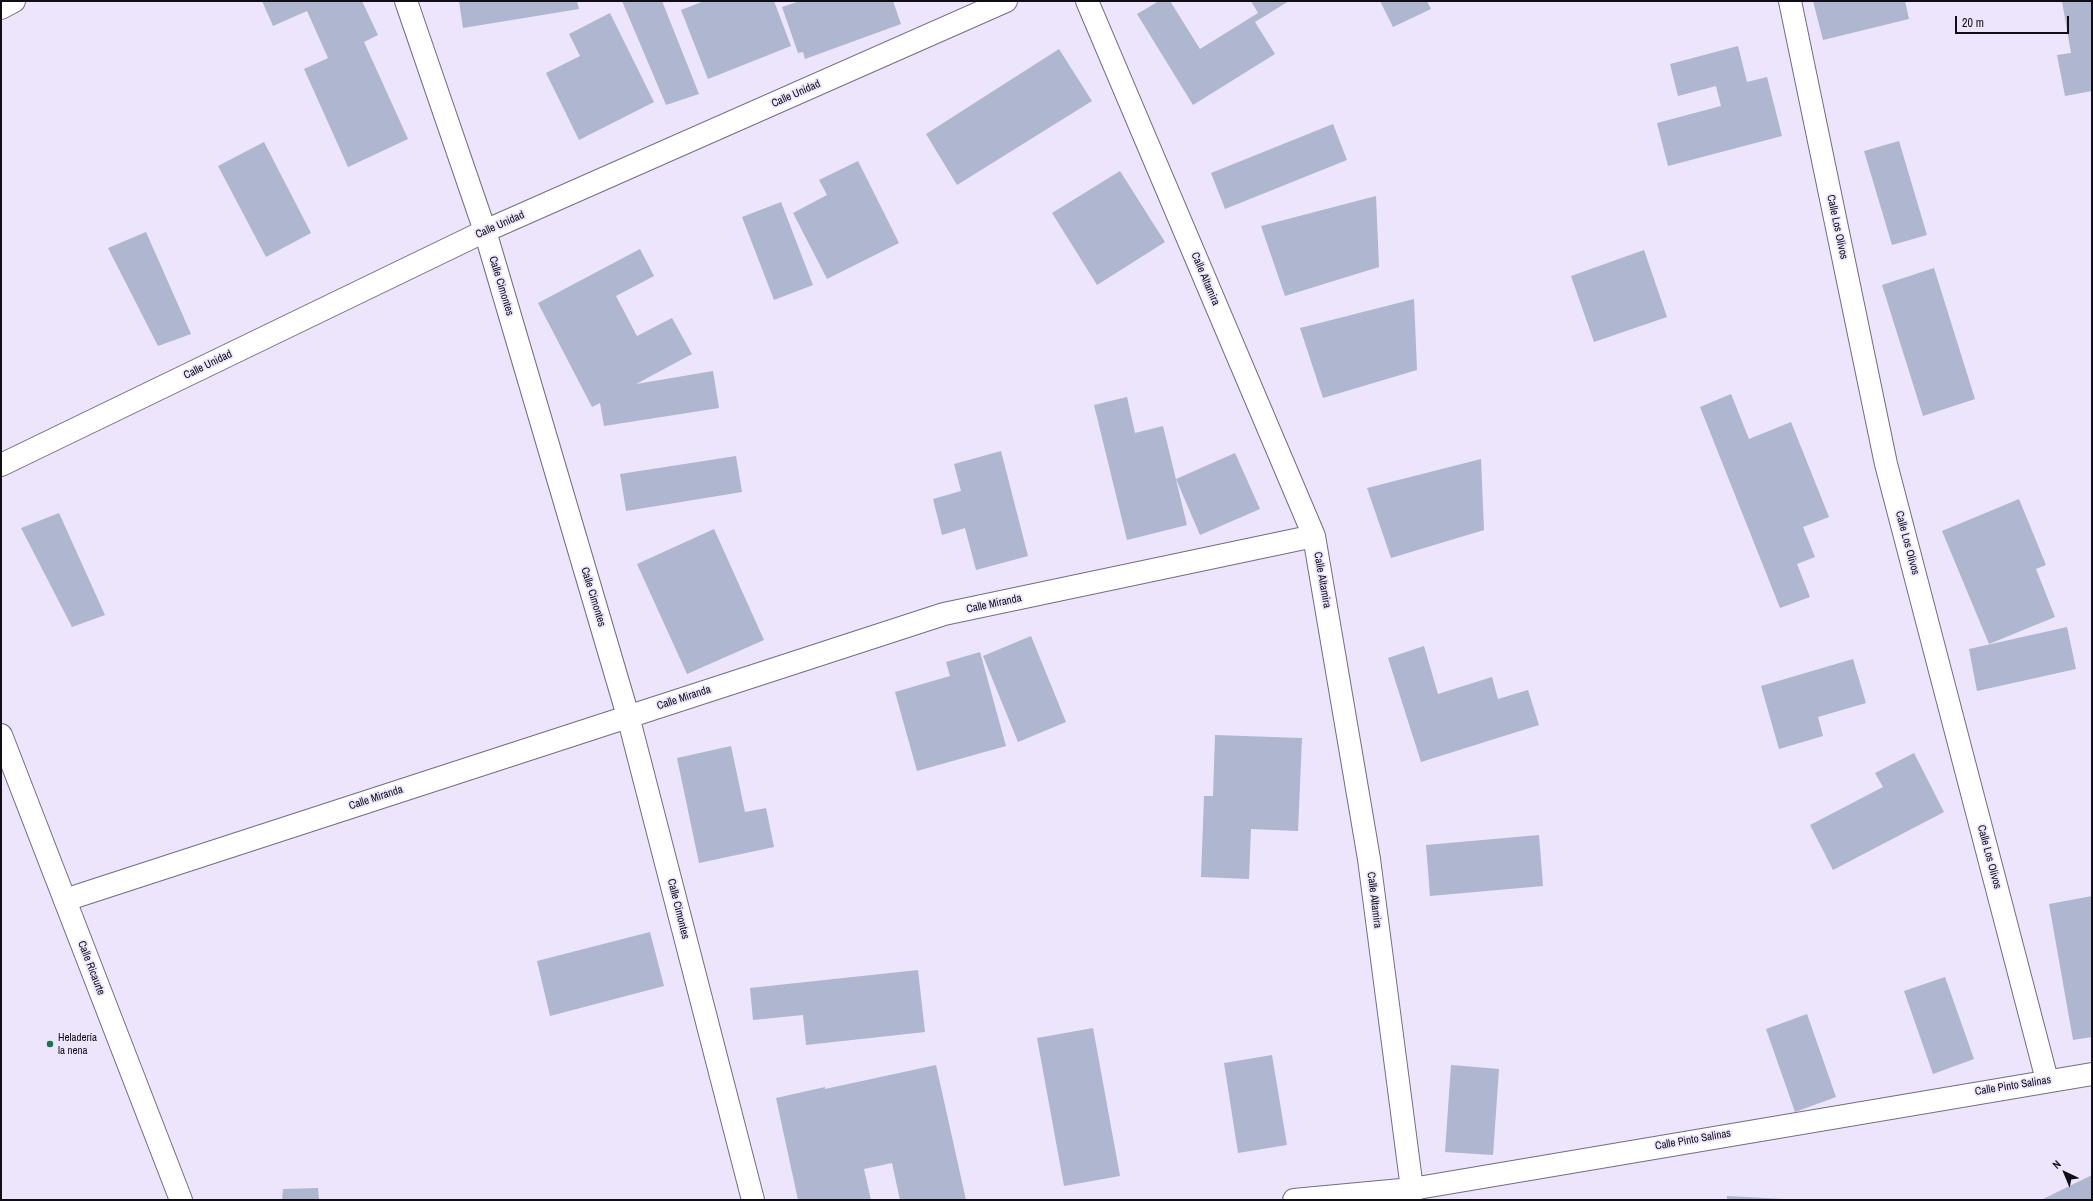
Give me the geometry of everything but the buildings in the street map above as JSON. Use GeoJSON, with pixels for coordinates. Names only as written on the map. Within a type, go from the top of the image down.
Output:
{"type":"FeatureCollection","features":[{"type":"Feature","properties":{"kind":"street"},"geometry":{"type":"LineString","coordinates":[[1,8],[14,1]]}},
{"type":"Feature","properties":{"kind":"street","name":"Calle Cimontes"},"geometry":{"type":"LineString","coordinates":[[406,1],[485,232],[628,716],[753,1200]]}},
{"type":"Feature","properties":{"kind":"street","name":"Calle Unidad"},"geometry":{"type":"LineString","coordinates":[[1,465],[485,232],[1006,1]]}},
{"type":"Feature","properties":{"kind":"street","name":"Calle Altamira"},"geometry":{"type":"LineString","coordinates":[[1087,1],[1314,536],[1369,859],[1411,1194]]}},
{"type":"Feature","properties":{"kind":"street","name":"Calle Los Olivos"},"geometry":{"type":"LineString","coordinates":[[1790,1],[1886,464],[2047,1080]]}},
{"type":"Feature","properties":{"kind":"street","name":"Calle Miranda"},"geometry":{"type":"LineString","coordinates":[[65,900],[944,614],[1314,536]]}},
{"type":"Feature","properties":{"kind":"street","name":"Calle Ricaurte"},"geometry":{"type":"LineString","coordinates":[[1,735],[181,1200]]}},
{"type":"Feature","properties":{"kind":"street","name":"Calle Pinto Salinas"},"geometry":{"type":"LineString","coordinates":[[1294,1200],[1411,1194],[2047,1080],[2092,1074]]}},
{"type":"Feature","properties":{"kind":"place","name":"Heladería la nena"},"geometry":{"type":"Point","coordinates":[50,1044]}}]}
